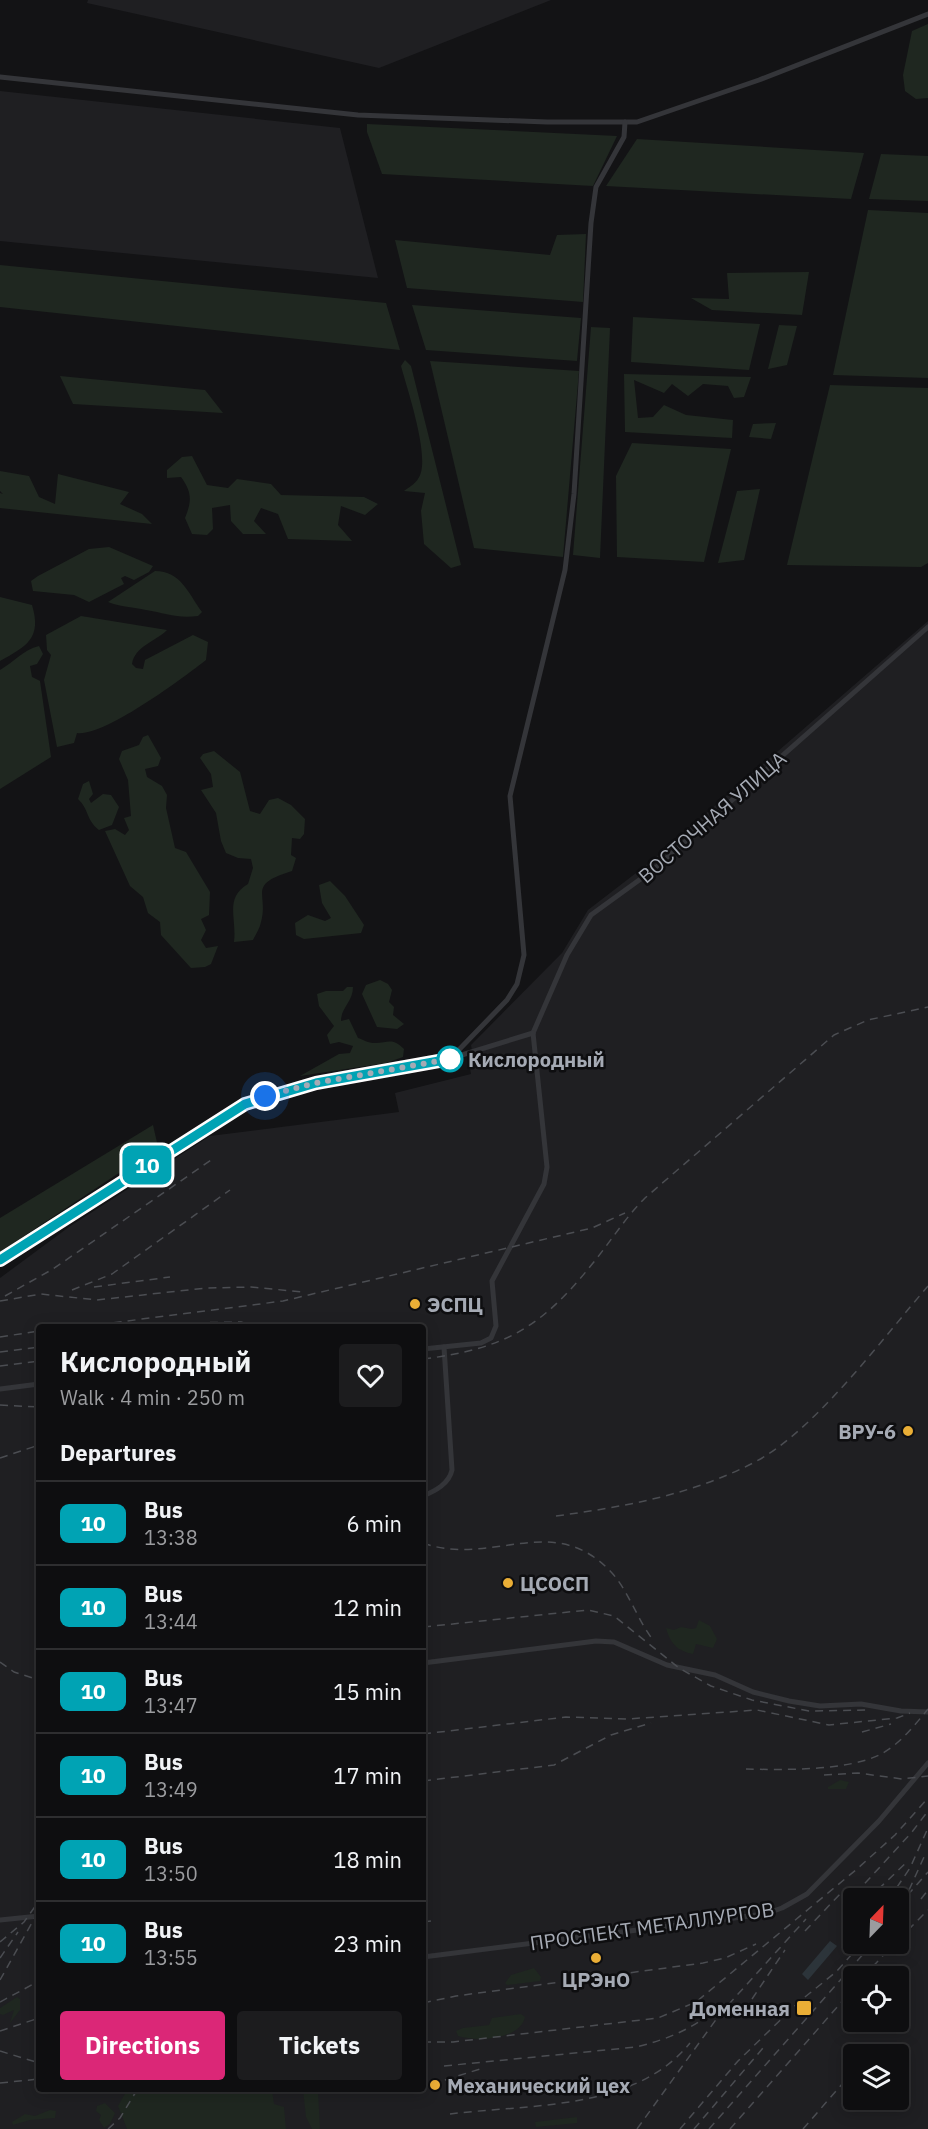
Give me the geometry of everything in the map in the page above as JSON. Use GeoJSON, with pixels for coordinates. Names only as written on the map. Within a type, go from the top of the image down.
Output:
{"type":"FeatureCollection","features":[{"type":"Feature","properties":{"kind":"street"},"geometry":{"type":"LineString","coordinates":[[0,77],[358,115],[637,122],[665,114],[928,14]]}},
{"type":"Feature","properties":{"kind":"street"},"geometry":{"type":"LineString","coordinates":[[450,1059],[507,1000],[517,984],[524,955],[510,796],[565,570],[574,494],[591,223],[596,187],[624,137],[624,122]]}},
{"type":"Feature","properties":{"kind":"street","name":"ВОСТОЧНАЯ УЛИЦА"},"geometry":{"type":"LineString","coordinates":[[533,1033],[567,955],[591,915],[653,870],[928,627]]}},
{"type":"Feature","properties":{"kind":"street"},"geometry":{"type":"LineString","coordinates":[[0,1260],[245,1104],[316,1083],[450,1059],[533,1033],[547,1151],[544,1184],[492,1281],[496,1326],[491,1338],[481,1343],[426,1349]]}},
{"type":"Feature","properties":{"kind":"street"},"geometry":{"type":"LineString","coordinates":[[426,1494],[442,1486],[450,1478],[452,1470],[444,1347]]}},
{"type":"Feature","properties":{"kind":"street"},"geometry":{"type":"LineString","coordinates":[[0,1389],[36,1384]]}},
{"type":"Feature","properties":{"kind":"street"},"geometry":{"type":"LineString","coordinates":[[426,1663],[596,1641],[614,1642],[667,1665],[716,1675],[753,1692],[789,1701],[820,1706],[861,1704],[901,1711],[928,1712]]}},
{"type":"Feature","properties":{"kind":"street","name":"ПРОСПЕКТ МЕТАЛЛУРГОВ"},"geometry":{"type":"LineString","coordinates":[[426,1957],[765,1914],[782,1908],[807,1894],[879,1821],[928,1763]]}},
{"type":"Feature","properties":{"kind":"street"},"geometry":{"type":"LineString","coordinates":[[0,1920],[36,1916]]}},
{"type":"Feature","properties":{"kind":"shaded area"},"geometry":{"type":"Polygon","coordinates":[[[88,0],[551,0],[379,68],[87,3],[88,0]]]}},
{"type":"Feature","properties":{"kind":"shaded area"},"geometry":{"type":"Polygon","coordinates":[[[928,24],[928,98],[916,99],[905,91],[903,75],[912,31],[928,24]]]}},
{"type":"Feature","properties":{"kind":"shaded area"},"geometry":{"type":"Polygon","coordinates":[[[0,91],[340,128],[378,278],[0,241],[0,91]]]}},
{"type":"Feature","properties":{"kind":"shaded area"},"geometry":{"type":"Polygon","coordinates":[[[367,124],[617,136],[593,186],[382,174],[367,132],[367,124]]]}},
{"type":"Feature","properties":{"kind":"shaded area"},"geometry":{"type":"Polygon","coordinates":[[[637,139],[864,153],[851,199],[606,186],[637,139]]]}},
{"type":"Feature","properties":{"kind":"shaded area"},"geometry":{"type":"Polygon","coordinates":[[[881,154],[928,156],[928,201],[869,199],[881,154]]]}},
{"type":"Feature","properties":{"kind":"shaded area"},"geometry":{"type":"Polygon","coordinates":[[[868,210],[928,213],[928,378],[833,375],[868,210]]]}},
{"type":"Feature","properties":{"kind":"shaded area"},"geometry":{"type":"Polygon","coordinates":[[[586,234],[583,302],[407,288],[395,240],[550,255],[557,235],[586,234]]]}},
{"type":"Feature","properties":{"kind":"shaded area"},"geometry":{"type":"Polygon","coordinates":[[[0,265],[386,303],[400,350],[0,307],[0,265]]]}},
{"type":"Feature","properties":{"kind":"shaded area"},"geometry":{"type":"Polygon","coordinates":[[[809,272],[802,315],[712,310],[691,298],[729,299],[727,273],[809,272]]]}},
{"type":"Feature","properties":{"kind":"shaded area"},"geometry":{"type":"Polygon","coordinates":[[[412,305],[581,318],[577,361],[426,350],[412,305]]]}},
{"type":"Feature","properties":{"kind":"shaded area"},"geometry":{"type":"Polygon","coordinates":[[[633,317],[760,324],[749,370],[631,362],[633,317]]]}},
{"type":"Feature","properties":{"kind":"shaded area"},"geometry":{"type":"Polygon","coordinates":[[[779,325],[797,326],[787,365],[768,369],[779,325]]]}},
{"type":"Feature","properties":{"kind":"shaded area"},"geometry":{"type":"Polygon","coordinates":[[[591,327],[610,328],[600,558],[573,555],[591,327]]]}},
{"type":"Feature","properties":{"kind":"shaded area"},"geometry":{"type":"Polygon","coordinates":[[[405,360],[411,366],[461,565],[451,568],[424,544],[421,511],[425,493],[404,491],[418,479],[422,470],[417,424],[401,366],[405,360]]]}},
{"type":"Feature","properties":{"kind":"shaded area"},"geometry":{"type":"Polygon","coordinates":[[[430,361],[579,371],[563,557],[474,548],[430,361]]]}},
{"type":"Feature","properties":{"kind":"shaded area"},"geometry":{"type":"Polygon","coordinates":[[[624,374],[751,377],[744,397],[734,398],[728,386],[703,384],[688,396],[672,384],[664,393],[634,380],[638,418],[653,417],[664,405],[686,415],[733,420],[732,438],[625,432],[624,374]]]}},
{"type":"Feature","properties":{"kind":"shaded area"},"geometry":{"type":"Polygon","coordinates":[[[60,376],[205,390],[223,413],[73,404],[60,376]]]}},
{"type":"Feature","properties":{"kind":"shaded area"},"geometry":{"type":"Polygon","coordinates":[[[830,385],[928,388],[928,563],[921,567],[787,565],[830,385]]]}},
{"type":"Feature","properties":{"kind":"shaded area"},"geometry":{"type":"Polygon","coordinates":[[[776,423],[771,439],[749,437],[753,424],[776,423]]]}},
{"type":"Feature","properties":{"kind":"shaded area"},"geometry":{"type":"Polygon","coordinates":[[[632,443],[731,449],[704,562],[617,557],[616,476],[632,443]]]}},
{"type":"Feature","properties":{"kind":"shaded area"},"geometry":{"type":"Polygon","coordinates":[[[192,456],[207,485],[228,488],[237,479],[271,484],[281,495],[364,497],[378,504],[365,515],[341,506],[338,525],[352,541],[288,539],[278,514],[261,508],[254,521],[266,534],[243,534],[231,521],[230,505],[212,508],[213,529],[207,535],[192,534],[185,518],[190,502],[189,492],[181,477],[167,478],[167,470],[182,457],[192,456]]]}},
{"type":"Feature","properties":{"kind":"shaded area"},"geometry":{"type":"Polygon","coordinates":[[[0,471],[29,476],[39,497],[55,504],[58,474],[129,492],[120,504],[142,514],[152,524],[0,508],[0,493],[3,494],[0,491],[0,471]]]}},
{"type":"Feature","properties":{"kind":"shaded area"},"geometry":{"type":"Polygon","coordinates":[[[760,489],[744,560],[718,563],[737,491],[760,489]]]}},
{"type":"Feature","properties":{"kind":"shaded area"},"geometry":{"type":"Polygon","coordinates":[[[109,547],[153,566],[149,572],[134,580],[125,576],[121,578],[124,584],[89,602],[74,595],[33,591],[31,581],[38,576],[89,549],[109,547]]]}},
{"type":"Feature","properties":{"kind":"shaded area"},"geometry":{"type":"Polygon","coordinates":[[[155,571],[164,572],[178,579],[202,612],[198,616],[178,616],[108,602],[155,571]]]}},
{"type":"Feature","properties":{"kind":"shaded area"},"geometry":{"type":"Polygon","coordinates":[[[0,597],[32,605],[35,626],[30,640],[25,645],[0,661],[0,597]]]}},
{"type":"Feature","properties":{"kind":"shaded area"},"geometry":{"type":"Polygon","coordinates":[[[81,616],[167,630],[137,653],[132,664],[136,668],[143,669],[145,660],[193,635],[208,642],[206,660],[143,705],[105,726],[89,732],[77,733],[74,743],[57,747],[44,680],[51,655],[47,650],[46,635],[81,616]]]}},
{"type":"Feature","properties":{"kind":"shaded area"},"geometry":{"type":"Polygon","coordinates":[[[928,621],[928,2129],[0,2129],[0,1278],[69,1227],[210,1136],[399,1112],[395,1093],[471,1074],[469,1063],[474,1062],[471,1045],[562,953],[588,910],[649,863],[928,621]]]}},
{"type":"Feature","properties":{"kind":"shaded area"},"geometry":{"type":"Polygon","coordinates":[[[39,646],[43,654],[37,664],[30,666],[32,677],[40,681],[51,757],[0,789],[0,670],[23,653],[39,646]]]}},
{"type":"Feature","properties":{"kind":"shaded area"},"geometry":{"type":"Polygon","coordinates":[[[148,735],[161,758],[158,766],[145,769],[147,777],[162,786],[167,795],[166,808],[175,848],[186,852],[210,892],[209,915],[201,919],[206,930],[201,940],[206,948],[218,946],[211,964],[205,967],[191,968],[161,935],[160,922],[148,913],[143,897],[130,886],[105,831],[115,829],[125,835],[129,830],[124,818],[131,816],[128,780],[119,759],[122,751],[139,745],[143,737],[148,735]]]}},
{"type":"Feature","properties":{"kind":"shaded area"},"geometry":{"type":"Polygon","coordinates":[[[214,751],[240,772],[250,811],[260,814],[269,800],[278,798],[291,805],[305,819],[304,834],[300,839],[292,838],[291,855],[296,858],[292,871],[278,876],[264,886],[261,922],[253,940],[234,942],[233,909],[236,896],[248,884],[253,868],[251,859],[238,858],[226,853],[221,841],[216,813],[201,790],[213,787],[211,774],[200,758],[203,754],[214,751]]]}},
{"type":"Feature","properties":{"kind":"shaded area"},"geometry":{"type":"Polygon","coordinates":[[[89,781],[93,794],[89,799],[91,803],[103,794],[111,795],[119,807],[112,825],[99,830],[78,799],[83,784],[89,781]]]}},
{"type":"Feature","properties":{"kind":"shaded area"},"geometry":{"type":"Polygon","coordinates":[[[330,881],[345,896],[364,925],[361,933],[304,939],[296,935],[295,923],[308,915],[325,921],[331,918],[322,903],[319,885],[330,881]]]}},
{"type":"Feature","properties":{"kind":"shaded area"},"geometry":{"type":"Polygon","coordinates":[[[380,980],[388,984],[392,990],[389,1002],[394,1007],[393,1015],[404,1024],[397,1029],[377,1027],[362,994],[366,985],[380,980]]]}},
{"type":"Feature","properties":{"kind":"shaded area"},"geometry":{"type":"Polygon","coordinates":[[[347,987],[353,987],[341,1021],[349,1019],[358,1038],[367,1042],[389,1042],[400,1045],[404,1049],[403,1057],[386,1063],[300,1076],[339,1054],[350,1053],[353,1046],[339,1042],[330,1044],[327,1035],[334,1026],[319,1006],[317,994],[326,991],[343,991],[347,987]]]}},
{"type":"Feature","properties":{"kind":"shaded area"},"geometry":{"type":"Polygon","coordinates":[[[153,1125],[158,1147],[0,1252],[0,1218],[153,1125]]]}},
{"type":"Feature","properties":{"kind":"shaded area"},"geometry":{"type":"Polygon","coordinates":[[[699,1620],[710,1626],[717,1639],[713,1648],[696,1644],[693,1654],[687,1653],[672,1642],[666,1628],[692,1629],[696,1628],[699,1620]]]}},
{"type":"Feature","properties":{"kind":"shaded area"},"geometry":{"type":"Polygon","coordinates":[[[840,1780],[849,1782],[846,1789],[828,1789],[828,1787],[840,1780]]]}},
{"type":"Feature","properties":{"kind":"shaded area"},"geometry":{"type":"Polygon","coordinates":[[[830,1941],[837,1946],[808,1980],[802,1974],[830,1941]]]}},
{"type":"Feature","properties":{"kind":"shaded area"},"geometry":{"type":"Polygon","coordinates":[[[534,1968],[541,1977],[540,1981],[507,1985],[505,1983],[511,1975],[534,1968]]]}},
{"type":"Feature","properties":{"kind":"shaded area"},"geometry":{"type":"Polygon","coordinates":[[[17,1997],[20,1999],[20,2010],[10,2023],[14,2010],[3,2015],[0,2014],[0,2008],[17,1997]]]}},
{"type":"Feature","properties":{"kind":"shaded area"},"geometry":{"type":"Polygon","coordinates":[[[521,2014],[525,2017],[521,2025],[507,2035],[476,2039],[458,2036],[456,2031],[489,2025],[492,2018],[521,2014]]]}},
{"type":"Feature","properties":{"kind":"shaded area"},"geometry":{"type":"Polygon","coordinates":[[[126,2092],[272,2092],[274,2104],[284,2107],[286,2129],[127,2129],[118,2106],[126,2092]]]}},
{"type":"Feature","properties":{"kind":"shaded area"},"geometry":{"type":"Polygon","coordinates":[[[303,2092],[318,2092],[320,2129],[312,2129],[306,2117],[303,2092]]]}},
{"type":"Feature","properties":{"kind":"shaded area"},"geometry":{"type":"Polygon","coordinates":[[[105,2103],[115,2113],[110,2124],[104,2128],[99,2120],[101,2115],[96,2111],[97,2106],[105,2103]]]}},
{"type":"Feature","properties":{"kind":"shaded area"},"geometry":{"type":"Polygon","coordinates":[[[50,2110],[56,2111],[55,2118],[30,2120],[13,2125],[12,2122],[25,2114],[35,2116],[50,2110]]]}},
{"type":"Feature","properties":{"kind":"shaded area"},"geometry":{"type":"Polygon","coordinates":[[[577,2117],[577,2123],[536,2127],[535,2122],[577,2117]]]}},
{"type":"Feature","properties":{"kind":"railway"},"geometry":{"type":"LineString","coordinates":[[426,1359],[477,1349],[520,1331],[538,1319],[574,1285],[645,1198],[834,1035],[868,1020],[928,1007]]}},
{"type":"Feature","properties":{"kind":"railway"},"geometry":{"type":"LineString","coordinates":[[5,1296],[53,1269],[214,1158]]}},
{"type":"Feature","properties":{"kind":"railway"},"geometry":{"type":"LineString","coordinates":[[72,1290],[112,1274],[230,1190]]}},
{"type":"Feature","properties":{"kind":"railway"},"geometry":{"type":"LineString","coordinates":[[103,1324],[283,1301],[592,1228],[625,1213]]}},
{"type":"Feature","properties":{"kind":"railway"},"geometry":{"type":"LineString","coordinates":[[94,1287],[170,1277]]}},
{"type":"Feature","properties":{"kind":"railway"},"geometry":{"type":"LineString","coordinates":[[556,1516],[656,1498],[705,1484],[753,1463],[776,1449],[800,1430],[846,1383],[928,1286]]}},
{"type":"Feature","properties":{"kind":"railway"},"geometry":{"type":"LineString","coordinates":[[0,1301],[41,1294],[97,1300],[206,1288],[251,1287],[303,1292]]}},
{"type":"Feature","properties":{"kind":"railway"},"geometry":{"type":"LineString","coordinates":[[182,1323],[241,1322],[247,1324]]}},
{"type":"Feature","properties":{"kind":"railway"},"geometry":{"type":"LineString","coordinates":[[0,1337],[36,1331]]}},
{"type":"Feature","properties":{"kind":"railway"},"geometry":{"type":"LineString","coordinates":[[0,1352],[36,1347]]}},
{"type":"Feature","properties":{"kind":"railway"},"geometry":{"type":"LineString","coordinates":[[0,1366],[36,1361]]}},
{"type":"Feature","properties":{"kind":"railway"},"geometry":{"type":"LineString","coordinates":[[0,1405],[36,1407]]}},
{"type":"Feature","properties":{"kind":"railway"},"geometry":{"type":"LineString","coordinates":[[0,1458],[36,1446]]}},
{"type":"Feature","properties":{"kind":"railway"},"geometry":{"type":"LineString","coordinates":[[426,1544],[449,1549],[473,1549],[544,1542],[567,1545],[590,1554],[612,1573],[653,1640]]}},
{"type":"Feature","properties":{"kind":"railway"},"geometry":{"type":"LineString","coordinates":[[426,1627],[588,1610],[614,1616],[679,1668],[711,1686],[752,1700],[809,1711],[870,1710]]}},
{"type":"Feature","properties":{"kind":"railway"},"geometry":{"type":"LineString","coordinates":[[0,1662],[14,1672],[36,1679]]}},
{"type":"Feature","properties":{"kind":"railway"},"geometry":{"type":"LineString","coordinates":[[746,1769],[815,1768],[867,1760],[894,1745],[928,1709]]}},
{"type":"Feature","properties":{"kind":"railway"},"geometry":{"type":"LineString","coordinates":[[426,1734],[566,1717],[627,1719],[757,1710],[829,1725],[897,1718],[910,1713]]}},
{"type":"Feature","properties":{"kind":"railway"},"geometry":{"type":"LineString","coordinates":[[426,1781],[554,1765],[611,1735],[651,1723]]}},
{"type":"Feature","properties":{"kind":"railway"},"geometry":{"type":"LineString","coordinates":[[862,1732],[891,1724]]}},
{"type":"Feature","properties":{"kind":"railway"},"geometry":{"type":"LineString","coordinates":[[824,1775],[858,1773],[902,1779],[928,1776]]}},
{"type":"Feature","properties":{"kind":"railway"},"geometry":{"type":"LineString","coordinates":[[426,2042],[453,2042],[658,2018],[696,2002],[857,1869],[895,1835],[928,1798]]}},
{"type":"Feature","properties":{"kind":"railway"},"geometry":{"type":"LineString","coordinates":[[861,1888],[928,1811]]}},
{"type":"Feature","properties":{"kind":"railway"},"geometry":{"type":"LineString","coordinates":[[896,1888],[910,1868],[928,1828]]}},
{"type":"Feature","properties":{"kind":"railway"},"geometry":{"type":"LineString","coordinates":[[909,1890],[924,1857]]}},
{"type":"Feature","properties":{"kind":"railway"},"geometry":{"type":"LineString","coordinates":[[880,1888],[908,1861]]}},
{"type":"Feature","properties":{"kind":"railway"},"geometry":{"type":"LineString","coordinates":[[909,1894],[928,1872]]}},
{"type":"Feature","properties":{"kind":"railway"},"geometry":{"type":"LineString","coordinates":[[921,1899],[928,1890]]}},
{"type":"Feature","properties":{"kind":"railway"},"geometry":{"type":"LineString","coordinates":[[805,1931],[840,1894]]}},
{"type":"Feature","properties":{"kind":"railway"},"geometry":{"type":"LineString","coordinates":[[0,1942],[24,1922],[36,1905]]}},
{"type":"Feature","properties":{"kind":"railway"},"geometry":{"type":"LineString","coordinates":[[909,1929],[928,1910]]}},
{"type":"Feature","properties":{"kind":"railway"},"geometry":{"type":"LineString","coordinates":[[0,1980],[36,1915]]}},
{"type":"Feature","properties":{"kind":"railway"},"geometry":{"type":"LineString","coordinates":[[637,2129],[720,2014],[806,1919]]}},
{"type":"Feature","properties":{"kind":"railway"},"geometry":{"type":"LineString","coordinates":[[426,1922],[431,1921]]}},
{"type":"Feature","properties":{"kind":"railway"},"geometry":{"type":"LineString","coordinates":[[0,1958],[18,1932]]}},
{"type":"Feature","properties":{"kind":"railway"},"geometry":{"type":"LineString","coordinates":[[426,2002],[456,1996],[703,1963],[725,1958],[756,1944]]}},
{"type":"Feature","properties":{"kind":"railway"},"geometry":{"type":"LineString","coordinates":[[752,1999],[785,1950]]}},
{"type":"Feature","properties":{"kind":"railway"},"geometry":{"type":"LineString","coordinates":[[680,2129],[738,2061],[800,2001],[836,1972],[852,1954]]}},
{"type":"Feature","properties":{"kind":"railway"},"geometry":{"type":"LineString","coordinates":[[709,2129],[863,1954]]}},
{"type":"Feature","properties":{"kind":"railway"},"geometry":{"type":"LineString","coordinates":[[873,1966],[885,1954]]}},
{"type":"Feature","properties":{"kind":"railway"},"geometry":{"type":"LineString","coordinates":[[0,2002],[36,1983]]}},
{"type":"Feature","properties":{"kind":"railway"},"geometry":{"type":"LineString","coordinates":[[730,2129],[843,2001]]}},
{"type":"Feature","properties":{"kind":"railway"},"geometry":{"type":"LineString","coordinates":[[444,2066],[636,2047],[681,2032],[721,2005]]}},
{"type":"Feature","properties":{"kind":"railway"},"geometry":{"type":"LineString","coordinates":[[0,2031],[36,2019]]}},
{"type":"Feature","properties":{"kind":"railway"},"geometry":{"type":"LineString","coordinates":[[450,2114],[546,2105],[611,2093],[640,2081],[667,2065],[690,2043]]}},
{"type":"Feature","properties":{"kind":"railway"},"geometry":{"type":"LineString","coordinates":[[694,2129],[763,2048]]}},
{"type":"Feature","properties":{"kind":"railway"},"geometry":{"type":"LineString","coordinates":[[0,2051],[36,2062]]}},
{"type":"Feature","properties":{"kind":"railway"},"geometry":{"type":"LineString","coordinates":[[445,2080],[480,2069]]}},
{"type":"Feature","properties":{"kind":"railway"},"geometry":{"type":"LineString","coordinates":[[0,2083],[36,2079]]}},
{"type":"Feature","properties":{"kind":"railway"},"geometry":{"type":"LineString","coordinates":[[803,2129],[843,2083]]}},
{"type":"Feature","properties":{"kind":"railway"},"geometry":{"type":"LineString","coordinates":[[108,2129],[120,2118],[136,2092]]}},
{"type":"Feature","properties":{"kind":"bus line","name":"10"},"geometry":{"type":"LineString","coordinates":[[0,1260],[208,1125],[245,1104],[265,1096],[316,1083],[450,1059]]}},
{"type":"Feature","properties":{"kind":"place","name":"Кислородный"},"geometry":{"type":"Point","coordinates":[450,1059]}},
{"type":"Feature","properties":{"kind":"place","name":"ЭСПЦ"},"geometry":{"type":"Point","coordinates":[415,1304]}},
{"type":"Feature","properties":{"kind":"place","name":"ВРУ-6"},"geometry":{"type":"Point","coordinates":[908,1431]}},
{"type":"Feature","properties":{"kind":"place","name":"ЦСОСП"},"geometry":{"type":"Point","coordinates":[508,1583]}},
{"type":"Feature","properties":{"kind":"place","name":"ЦРЭнО"},"geometry":{"type":"Point","coordinates":[596,1958]}},
{"type":"Feature","properties":{"kind":"place","name":"Доменная"},"geometry":{"type":"Point","coordinates":[804,2008]}},
{"type":"Feature","properties":{"kind":"place","name":"Механический цех"},"geometry":{"type":"Point","coordinates":[435,2085]}},
{"type":"Feature","properties":{"kind":"route"},"geometry":{"type":"LineString","coordinates":[[265,1096],[316,1083],[450,1059]]}}]}
